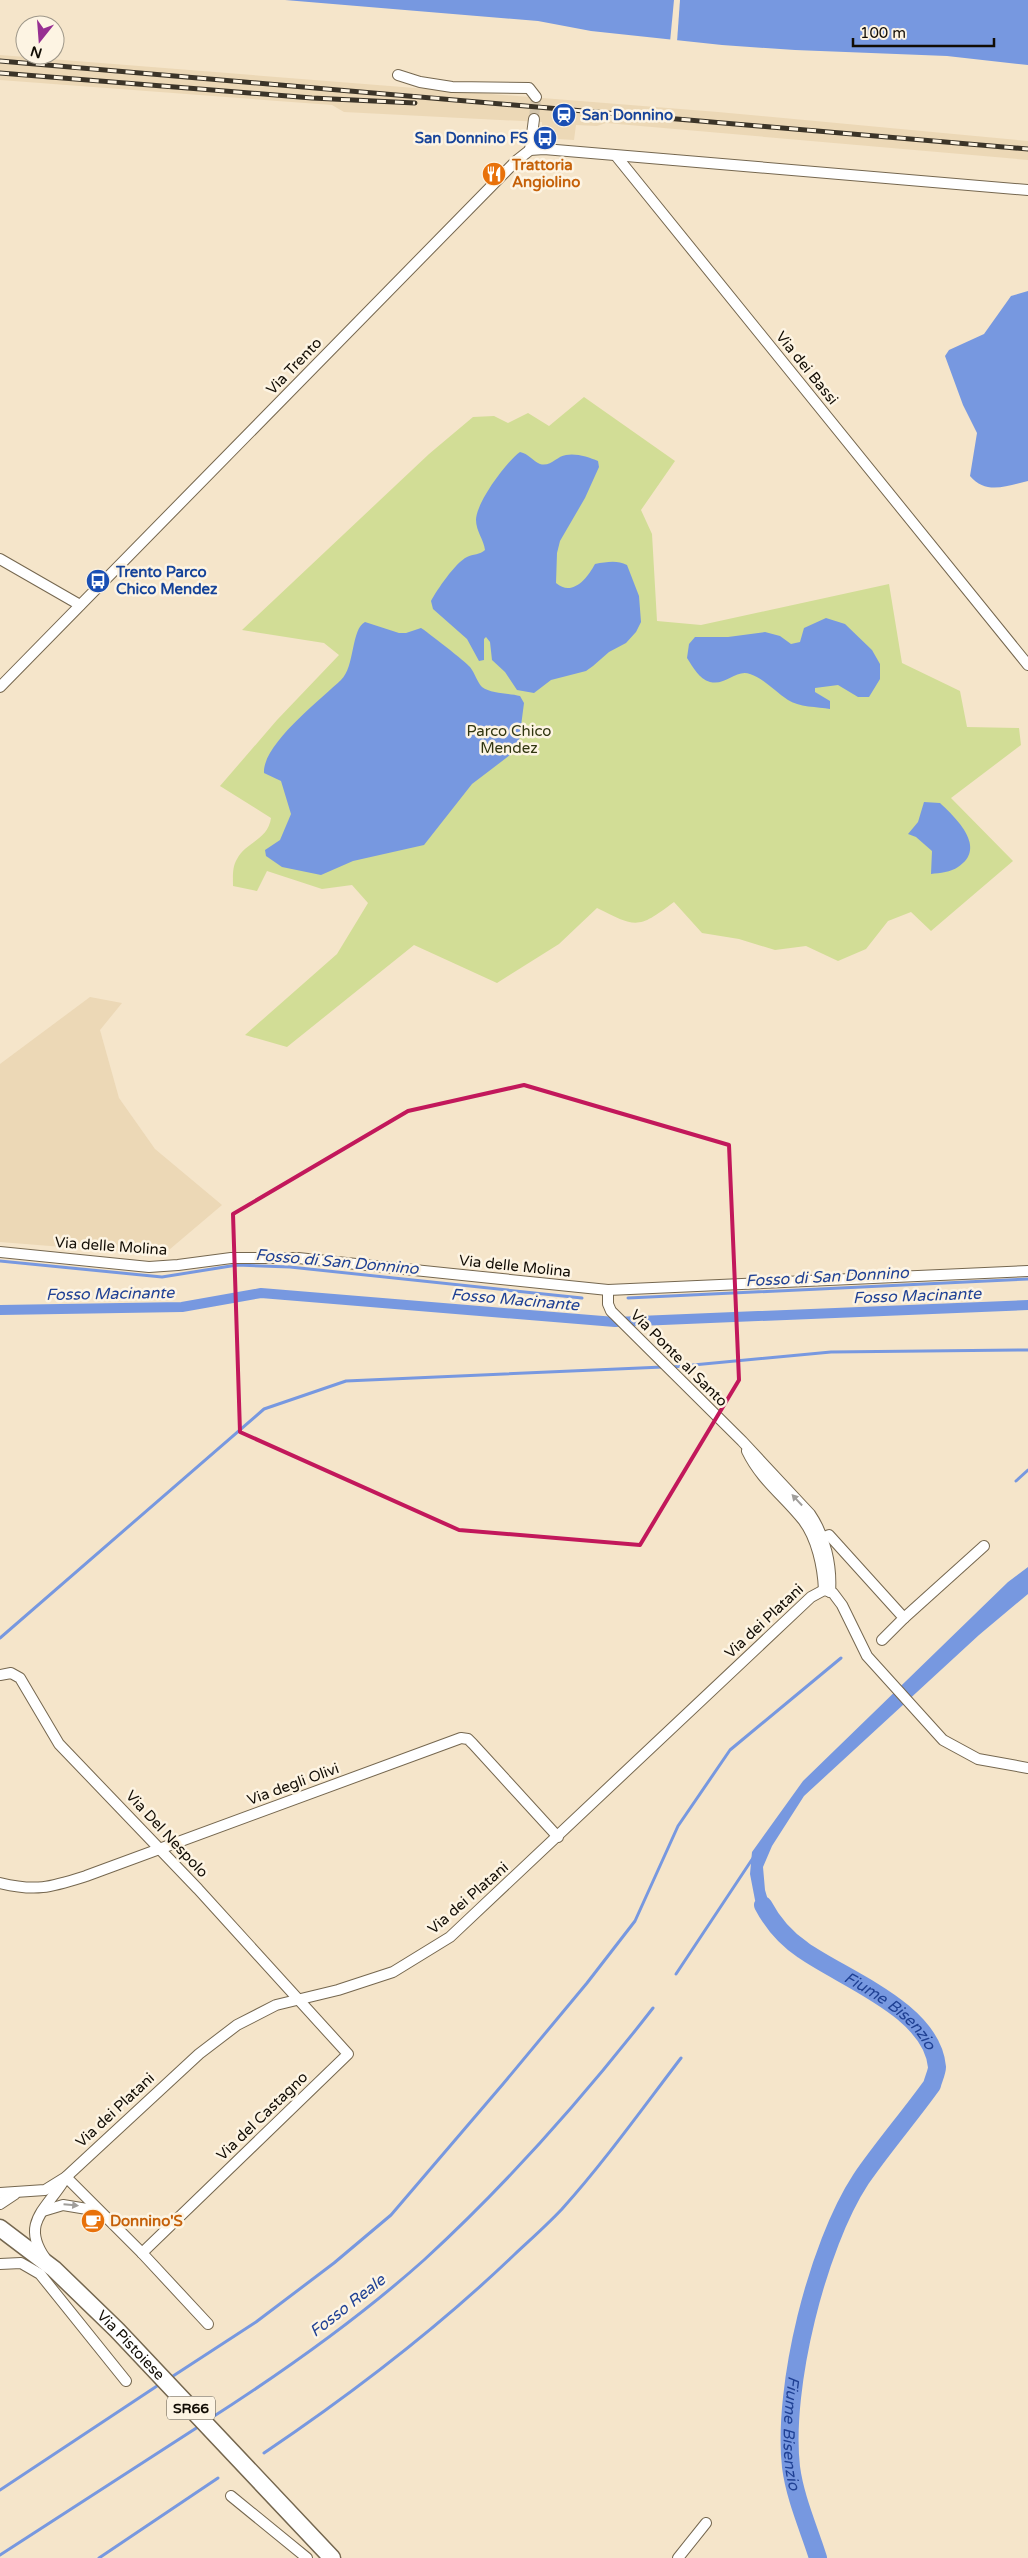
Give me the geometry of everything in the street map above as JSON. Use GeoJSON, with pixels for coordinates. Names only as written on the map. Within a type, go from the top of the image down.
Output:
{"type":"FeatureCollection","features":[{"type":"Feature","properties":{"kind":"main road","name":"Via Pistoiese"},"geometry":{"type":"LineString","coordinates":[[0,2228],[54,2269],[139,2352],[332,2558]]}},
{"type":"Feature","properties":{"kind":"main road","name":"Via Pistoiese"},"geometry":{"type":"LineString","coordinates":[[0,2245],[12,2246],[33,2254]]}},
{"type":"Feature","properties":{"kind":"street"},"geometry":{"type":"LineString","coordinates":[[398,75],[420,82],[452,87],[529,88],[536,97]]}},
{"type":"Feature","properties":{"kind":"street"},"geometry":{"type":"LineString","coordinates":[[534,119],[530,150],[1028,190]]}},
{"type":"Feature","properties":{"kind":"street","name":"Via Trento"},"geometry":{"type":"LineString","coordinates":[[0,687],[516,160],[530,150]]}},
{"type":"Feature","properties":{"kind":"street","name":"Via dei Bassi"},"geometry":{"type":"LineString","coordinates":[[617,157],[1028,666]]}},
{"type":"Feature","properties":{"kind":"street"},"geometry":{"type":"LineString","coordinates":[[0,559],[80,605]]}},
{"type":"Feature","properties":{"kind":"street","name":"Via delle Molina"},"geometry":{"type":"LineString","coordinates":[[0,1252],[149,1267],[231,1258],[298,1258],[608,1290],[1028,1271]]}},
{"type":"Feature","properties":{"kind":"street","name":"Via Ponte al Santo"},"geometry":{"type":"LineString","coordinates":[[608,1290],[608,1304],[617,1317],[742,1441],[756,1469],[818,1539],[827,1591]]}},
{"type":"Feature","properties":{"kind":"street"},"geometry":{"type":"LineString","coordinates":[[818,1539],[829,1535],[904,1618]]}},
{"type":"Feature","properties":{"kind":"street"},"geometry":{"type":"LineString","coordinates":[[882,1640],[984,1546]]}},
{"type":"Feature","properties":{"kind":"street"},"geometry":{"type":"LineString","coordinates":[[827,1591],[842,1605],[867,1656],[943,1740],[960,1751],[978,1759],[1028,1768]]}},
{"type":"Feature","properties":{"kind":"street","name":"Via dei Platani"},"geometry":{"type":"LineString","coordinates":[[54,2269],[39,2248],[35,2238],[35,2225],[42,2211],[66,2177],[212,2042],[269,2008],[297,1998],[338,1990],[380,1977],[418,1959],[455,1933],[811,1597],[827,1591]]}},
{"type":"Feature","properties":{"kind":"street","name":"Via Del Nespolo"},"geometry":{"type":"LineString","coordinates":[[0,1675],[13,1673],[25,1684],[56,1740],[160,1848],[297,1998]]}},
{"type":"Feature","properties":{"kind":"street","name":"Via degli Olivi"},"geometry":{"type":"LineString","coordinates":[[0,1883],[27,1889],[52,1887],[464,1738],[472,1744],[558,1836]]}},
{"type":"Feature","properties":{"kind":"street","name":"Via del Castagno"},"geometry":{"type":"LineString","coordinates":[[142,2253],[348,2054],[297,1998]]}},
{"type":"Feature","properties":{"kind":"street"},"geometry":{"type":"LineString","coordinates":[[66,2177],[142,2253],[208,2324]]}},
{"type":"Feature","properties":{"kind":"street","name":"Via dei Platani"},"geometry":{"type":"LineString","coordinates":[[0,2193],[15,2194],[44,2190],[66,2177]]}},
{"type":"Feature","properties":{"kind":"street","name":"Via dei Platani"},"geometry":{"type":"LineString","coordinates":[[0,2204],[15,2194]]}},
{"type":"Feature","properties":{"kind":"street"},"geometry":{"type":"LineString","coordinates":[[42,2211],[63,2205],[100,2211]]}},
{"type":"Feature","properties":{"kind":"street","name":"Via Pistoiese"},"geometry":{"type":"LineString","coordinates":[[0,2264],[21,2263],[40,2274],[126,2381]]}},
{"type":"Feature","properties":{"kind":"street"},"geometry":{"type":"LineString","coordinates":[[231,2496],[307,2558]]}},
{"type":"Feature","properties":{"kind":"street"},"geometry":{"type":"LineString","coordinates":[[678,2558],[706,2523]]}},
{"type":"Feature","properties":{"kind":"highlighted area"},"geometry":{"type":"Polygon","coordinates":[[[524,1085],[729,1145],[739,1380],[640,1545],[459,1530],[240,1432],[233,1214],[408,1111],[524,1085]]]}},
{"type":"Feature","properties":{"kind":"shaded area"},"geometry":{"type":"Polygon","coordinates":[[[0,55],[15,56],[15,65],[65,65],[65,60],[718,112],[1028,141],[1028,160],[606,123],[597,126],[576,125],[574,140],[542,138],[542,122],[344,112],[332,105],[0,80],[0,55]]]}},
{"type":"Feature","properties":{"kind":"shaded area"},"geometry":{"type":"Polygon","coordinates":[[[90,997],[122,1003],[100,1030],[119,1098],[155,1149],[222,1205],[163,1255],[0,1242],[0,1064],[90,997]]]}},
{"type":"Feature","properties":{"kind":"green space","name":"Parco Chico Mendez"},"geometry":{"type":"Polygon","coordinates":[[[584,397],[675,461],[641,510],[652,534],[657,621],[701,625],[889,584],[902,663],[960,691],[967,727],[1019,728],[1021,745],[951,798],[1013,861],[931,931],[911,912],[888,921],[866,949],[838,961],[806,946],[775,950],[739,939],[702,933],[674,902],[652,917],[637,923],[621,919],[597,908],[559,944],[497,983],[414,945],[287,1047],[245,1035],[337,954],[368,903],[352,885],[322,889],[267,871],[257,891],[233,886],[235,862],[241,853],[266,831],[271,818],[220,786],[277,720],[339,655],[324,643],[242,630],[429,454],[473,417],[494,416],[508,423],[528,413],[549,426],[584,397]]]}},
{"type":"Feature","properties":{"kind":"water"},"geometry":{"type":"Polygon","coordinates":[[[285,0],[1028,0],[1028,65],[947,56],[722,45],[591,31],[538,21],[285,0]]]}},
{"type":"Feature","properties":{"kind":"water"},"geometry":{"type":"Polygon","coordinates":[[[1028,291],[1028,481],[997,488],[983,486],[970,476],[977,433],[963,405],[945,356],[949,350],[984,334],[1011,296],[1028,291]]]}},
{"type":"Feature","properties":{"kind":"water"},"geometry":{"type":"Polygon","coordinates":[[[520,452],[544,465],[563,456],[570,455],[582,456],[598,461],[599,467],[585,498],[560,541],[557,553],[556,583],[562,587],[573,587],[588,575],[595,564],[608,562],[623,563],[627,565],[639,596],[641,622],[636,632],[626,643],[609,652],[586,671],[551,680],[534,693],[517,690],[505,672],[492,660],[490,642],[486,637],[484,639],[484,660],[479,661],[467,639],[433,609],[431,601],[462,560],[485,550],[476,524],[477,513],[493,483],[507,464],[520,452]]]}},
{"type":"Feature","properties":{"kind":"water"},"geometry":{"type":"Polygon","coordinates":[[[826,618],[845,624],[872,650],[880,664],[880,679],[869,697],[858,697],[838,685],[815,688],[815,692],[830,701],[830,709],[803,705],[788,700],[760,679],[750,674],[740,674],[716,683],[710,682],[697,672],[687,658],[689,644],[695,637],[728,637],[765,632],[780,636],[791,644],[800,642],[804,628],[826,618]]]}},
{"type":"Feature","properties":{"kind":"water"},"geometry":{"type":"Polygon","coordinates":[[[365,622],[399,633],[406,633],[421,628],[467,664],[482,687],[495,692],[520,696],[524,703],[518,749],[472,784],[424,845],[353,861],[321,875],[282,867],[266,856],[265,850],[280,840],[291,814],[281,781],[264,773],[266,762],[272,749],[282,736],[307,710],[341,680],[349,666],[357,632],[365,622]]]}},
{"type":"Feature","properties":{"kind":"water"},"geometry":{"type":"Polygon","coordinates":[[[924,802],[940,803],[961,825],[970,842],[970,851],[966,859],[952,870],[931,874],[932,851],[916,837],[908,834],[918,822],[924,802]]]}},
{"type":"Feature","properties":{"kind":"water"},"geometry":{"type":"Polygon","coordinates":[[[1028,1567],[1028,1594],[979,1635],[804,1796],[772,1846],[763,1867],[765,1890],[770,1907],[781,1923],[769,1929],[755,1900],[750,1874],[752,1852],[803,1781],[1008,1582],[1028,1567]]]}},
{"type":"Feature","properties":{"kind":"pier"},"geometry":{"type":"Polygon","coordinates":[[[674,0],[680,0],[677,42],[670,42],[674,0]]]}},
{"type":"Feature","properties":{"kind":"waterway","name":"Fosso di San Donnino"},"geometry":{"type":"LineString","coordinates":[[0,1261],[162,1277],[237,1265],[290,1267],[582,1298]]}},
{"type":"Feature","properties":{"kind":"waterway","name":"Fosso di San Donnino"},"geometry":{"type":"LineString","coordinates":[[628,1298],[1028,1279]]}},
{"type":"Feature","properties":{"kind":"waterway","name":"Fosso Macinante"},"geometry":{"type":"LineString","coordinates":[[0,1310],[182,1307],[261,1293],[615,1322],[1028,1305]]}},
{"type":"Feature","properties":{"kind":"waterway"},"geometry":{"type":"LineString","coordinates":[[672,1367],[831,1352],[1028,1350]]}},
{"type":"Feature","properties":{"kind":"waterway"},"geometry":{"type":"LineString","coordinates":[[0,1638],[264,1409],[346,1381],[663,1367]]}},
{"type":"Feature","properties":{"kind":"waterway"},"geometry":{"type":"LineString","coordinates":[[1016,1481],[1028,1470]]}},
{"type":"Feature","properties":{"kind":"waterway"},"geometry":{"type":"LineString","coordinates":[[170,2378],[256,2322],[334,2263],[391,2215],[587,1983],[635,1921],[678,1826],[730,1750],[841,1658]]}},
{"type":"Feature","properties":{"kind":"waterway"},"geometry":{"type":"LineString","coordinates":[[676,1974],[753,1858]]}},
{"type":"Feature","properties":{"kind":"waterway","name":"Fiume Bisenzio"},"geometry":{"type":"LineString","coordinates":[[763,1905],[780,1930],[791,1941],[820,1961],[884,1998],[903,2013],[920,2029],[931,2047],[937,2067],[932,2085],[869,2167],[845,2207],[830,2241],[806,2318],[792,2398],[791,2467],[799,2502],[818,2558]]}},
{"type":"Feature","properties":{"kind":"waterway","name":"Fosso Reale"},"geometry":{"type":"LineString","coordinates":[[208,2420],[319,2344],[373,2303],[424,2260],[485,2201],[544,2139],[600,2075],[653,2008]]}},
{"type":"Feature","properties":{"kind":"waterway"},"geometry":{"type":"LineString","coordinates":[[264,2453],[330,2407],[425,2334],[545,2226],[562,2209],[623,2135],[681,2058]]}},
{"type":"Feature","properties":{"kind":"waterway"},"geometry":{"type":"LineString","coordinates":[[0,2490],[160,2384]]}},
{"type":"Feature","properties":{"kind":"waterway","name":"Fosso Reale"},"geometry":{"type":"LineString","coordinates":[[0,2555],[201,2425]]}},
{"type":"Feature","properties":{"kind":"waterway"},"geometry":{"type":"LineString","coordinates":[[99,2558],[218,2478]]}},
{"type":"Feature","properties":{"kind":"tunnel"},"geometry":{"type":"LineString","coordinates":[[534,119],[536,97]]}},
{"type":"Feature","properties":{"kind":"railway"},"geometry":{"type":"LineString","coordinates":[[0,61],[1028,149]]}},
{"type":"Feature","properties":{"kind":"railway"},"geometry":{"type":"LineString","coordinates":[[0,73],[312,98],[415,103]]}},
{"type":"Feature","properties":{"kind":"place","name":"San Donnino"},"geometry":{"type":"Point","coordinates":[564,115]}},
{"type":"Feature","properties":{"kind":"place","name":"San Donnino FS"},"geometry":{"type":"Point","coordinates":[545,138]}},
{"type":"Feature","properties":{"kind":"place","name":"Trattoria Angiolino"},"geometry":{"type":"Point","coordinates":[494,174]}},
{"type":"Feature","properties":{"kind":"place","name":"Trento Parco Chico Mendez"},"geometry":{"type":"Point","coordinates":[98,581]}},
{"type":"Feature","properties":{"kind":"place","name":"Donnino'S"},"geometry":{"type":"Point","coordinates":[93,2221]}}]}
